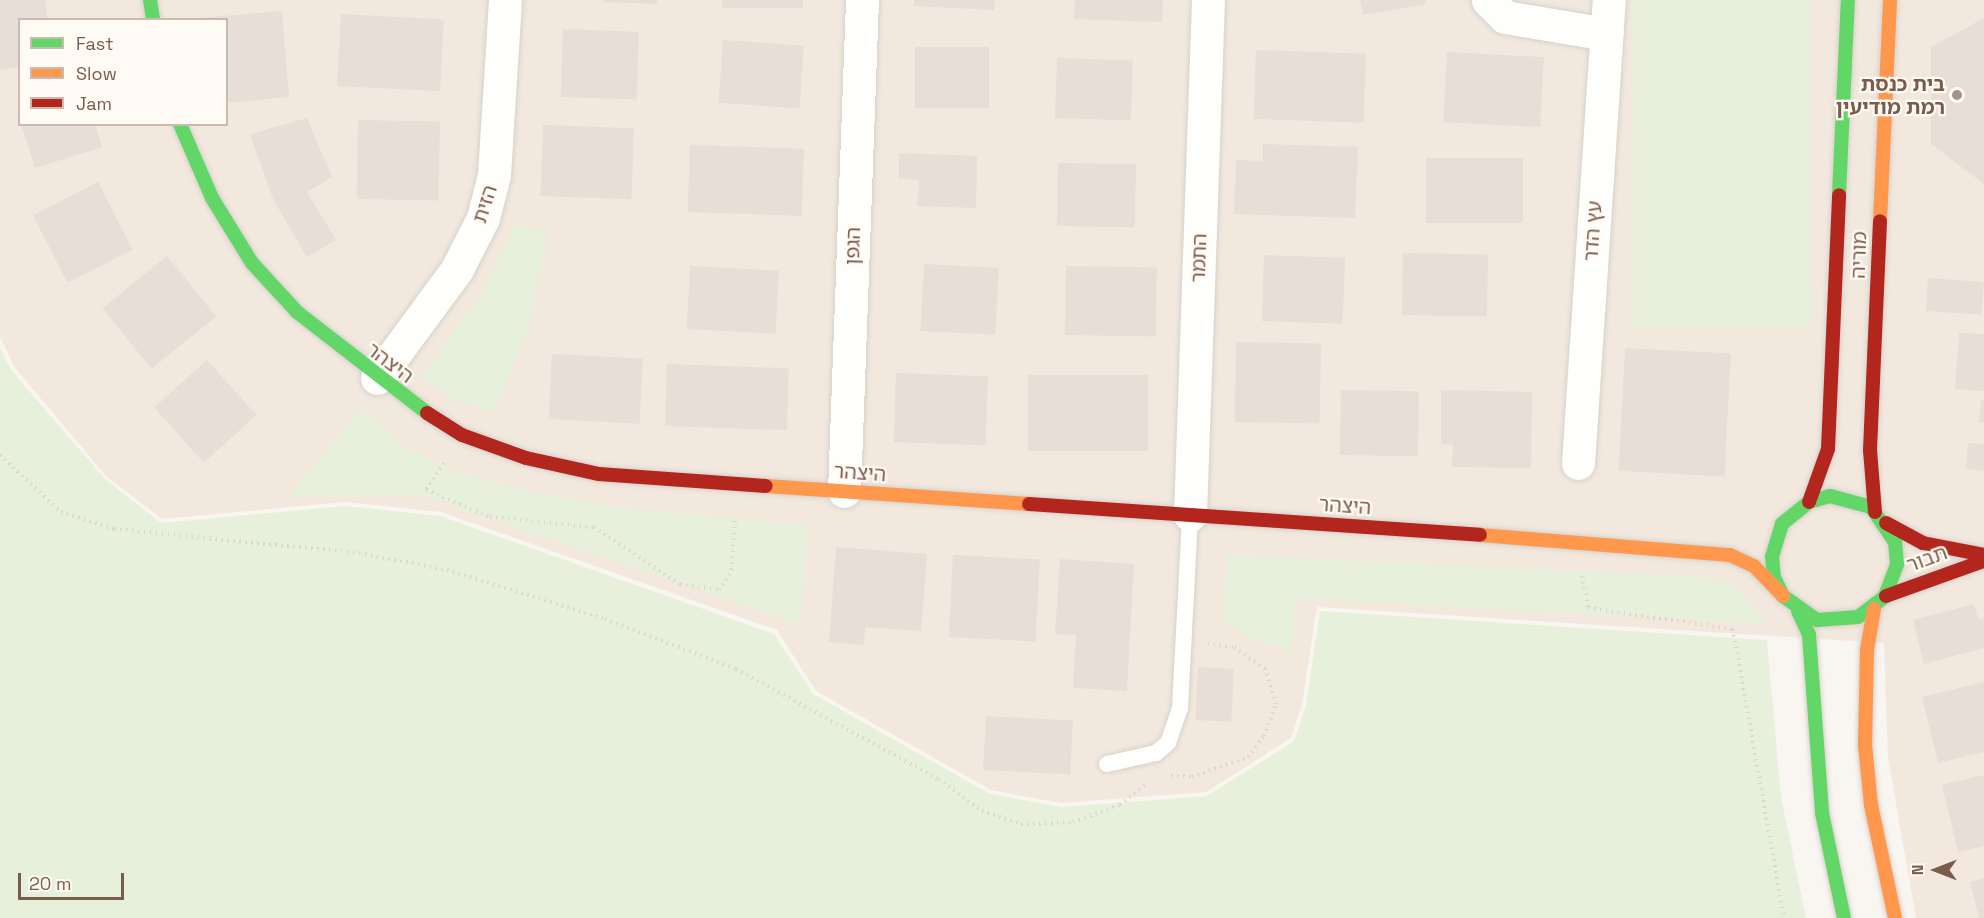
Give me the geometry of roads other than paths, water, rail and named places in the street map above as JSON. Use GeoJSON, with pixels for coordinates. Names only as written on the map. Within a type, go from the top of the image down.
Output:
{"type":"FeatureCollection","features":[{"type":"Feature","properties":{"kind":"street"},"geometry":{"type":"LineString","coordinates":[[150,0],[153,18]]}},
{"type":"Feature","properties":{"kind":"street","name":"הזית"},"geometry":{"type":"LineString","coordinates":[[377,378],[458,269],[483,218],[495,174],[505,0]]}},
{"type":"Feature","properties":{"kind":"street","name":"הגפן"},"geometry":{"type":"LineString","coordinates":[[844,492],[862,0]]}},
{"type":"Feature","properties":{"kind":"street","name":"התמר"},"geometry":{"type":"LineString","coordinates":[[1190,515],[1208,0]]}},
{"type":"Feature","properties":{"kind":"street"},"geometry":{"type":"LineString","coordinates":[[1488,0],[1505,17],[1607,34]]}},
{"type":"Feature","properties":{"kind":"street","name":"עץ הדר"},"geometry":{"type":"LineString","coordinates":[[1578,463],[1609,0]]}},
{"type":"Feature","properties":{"kind":"street","name":"מוריה"},"geometry":{"type":"LineString","coordinates":[[1809,501],[1828,449],[1848,0]]}},
{"type":"Feature","properties":{"kind":"street","name":"מוריה"},"geometry":{"type":"LineString","coordinates":[[1875,512],[1870,450],[1890,0]]}},
{"type":"Feature","properties":{"kind":"street","name":"היצהר"},"geometry":{"type":"LineString","coordinates":[[181,126],[212,198],[252,263],[297,312],[377,378],[462,435],[526,458],[599,474],[1689,549],[1730,555],[1754,566],[1783,596]]}},
{"type":"Feature","properties":{"kind":"street"},"geometry":{"type":"LineString","coordinates":[[1762,532],[1809,501],[1830,496],[1851,498],[1875,512],[1886,523],[1895,542],[1897,564],[1885,596],[1874,609],[1838,622],[1798,611]]}},
{"type":"Feature","properties":{"kind":"street"},"geometry":{"type":"LineString","coordinates":[[1794,511],[1775,539],[1772,556],[1783,596],[1798,611],[1809,635],[1822,813],[1844,918]]}},
{"type":"Feature","properties":{"kind":"street","name":"תבור"},"geometry":{"type":"LineString","coordinates":[[1886,523],[1923,543],[1984,555]]}},
{"type":"Feature","properties":{"kind":"street","name":"היצהר"},"geometry":{"type":"LineString","coordinates":[[1689,549],[1737,543]]}},
{"type":"Feature","properties":{"kind":"street","name":"תבור"},"geometry":{"type":"LineString","coordinates":[[1885,596],[1934,575],[1984,561]]}},
{"type":"Feature","properties":{"kind":"street"},"geometry":{"type":"LineString","coordinates":[[1874,609],[1867,650],[1865,745],[1871,805],[1895,918]]}},
{"type":"Feature","properties":{"kind":"lane"},"geometry":{"type":"LineString","coordinates":[[1107,764],[1156,753],[1168,743],[1180,708],[1190,515]]}},
{"type":"Feature","properties":{"kind":"place","name":"בית כנסת רמת מודיעין"},"geometry":{"type":"Point","coordinates":[1957,95]}}]}
